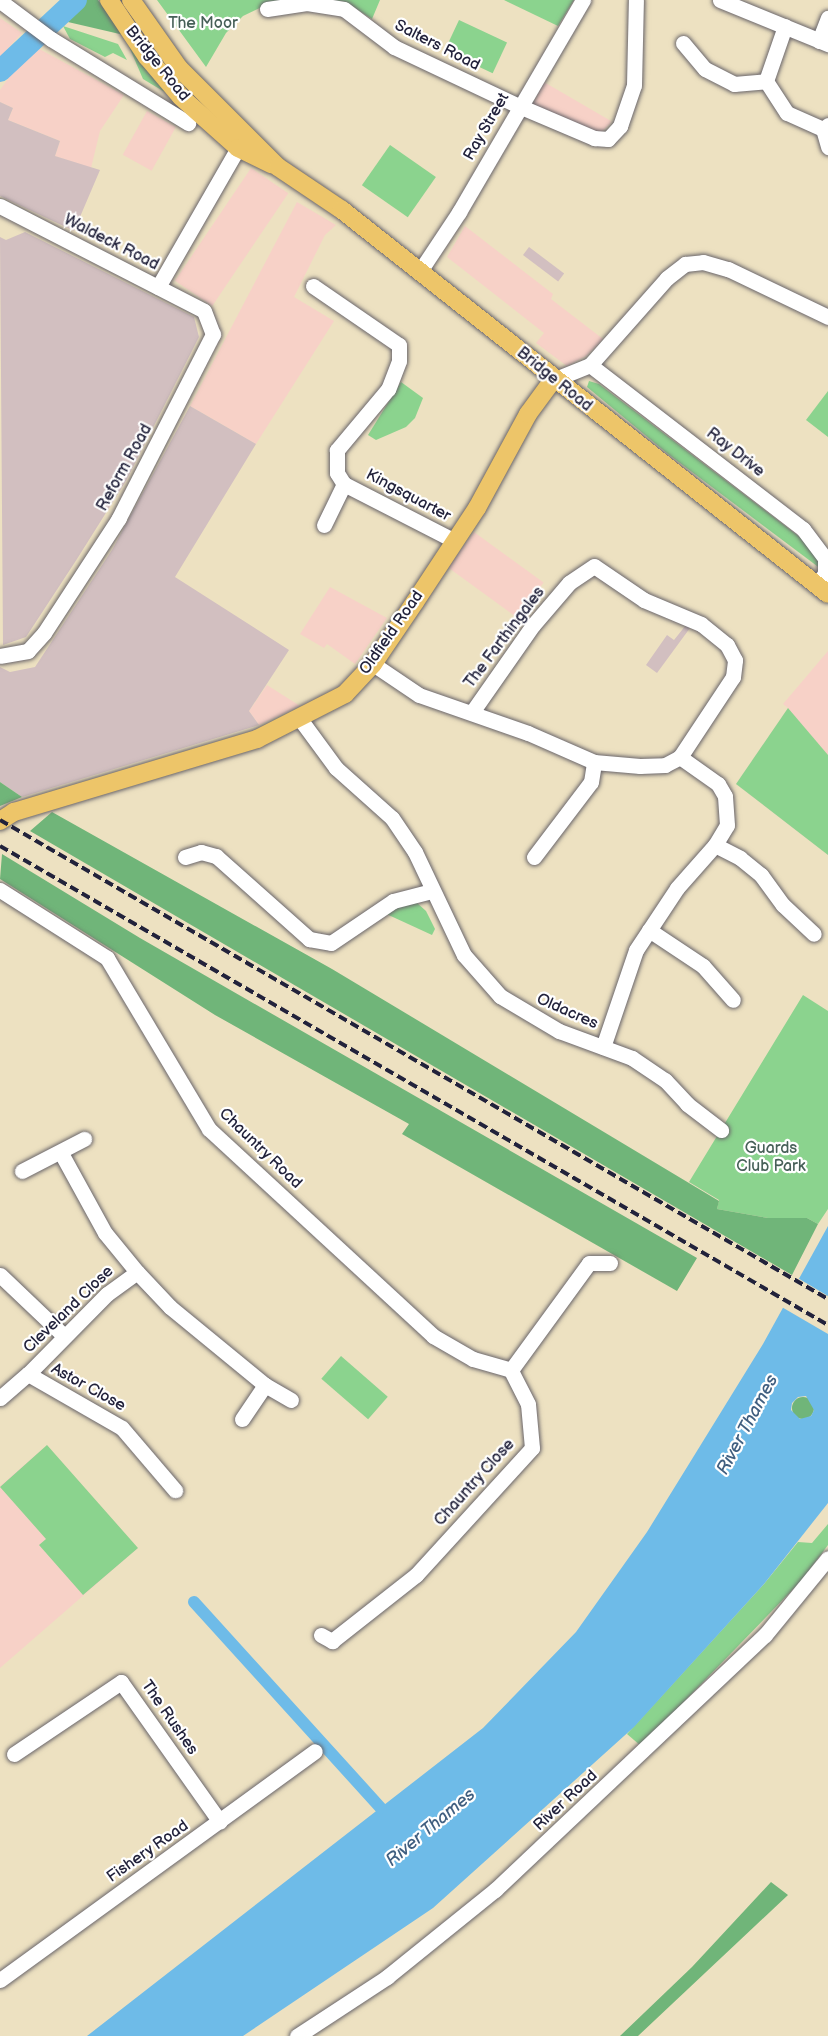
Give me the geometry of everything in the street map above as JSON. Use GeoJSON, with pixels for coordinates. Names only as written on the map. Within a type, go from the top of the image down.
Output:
{"type":"FeatureCollection","features":[{"type":"Feature","properties":{"kind":"main road","name":"Bridge Road"},"geometry":{"type":"LineString","coordinates":[[109,0],[147,57],[181,97],[238,148],[278,167],[342,210],[553,380],[822,590]]}},
{"type":"Feature","properties":{"kind":"main road","name":"Bridge Road"},"geometry":{"type":"LineString","coordinates":[[131,0],[190,79],[278,167]]}},
{"type":"Feature","properties":{"kind":"main road","name":"Bridge Road"},"geometry":{"type":"LineString","coordinates":[[190,79],[198,99],[238,135],[238,148]]}},
{"type":"Feature","properties":{"kind":"main road","name":"Oldfield Road"},"geometry":{"type":"LineString","coordinates":[[0,821],[14,812],[35,808],[257,739],[345,694],[373,664],[455,541],[553,380]]}},
{"type":"Feature","properties":{"kind":"main road","name":"Oldfield Road"},"geometry":{"type":"LineString","coordinates":[[0,834],[35,808]]}},
{"type":"Feature","properties":{"kind":"street","name":"Ray Street"},"geometry":{"type":"LineString","coordinates":[[420,271],[583,0]]}},
{"type":"Feature","properties":{"kind":"street","name":"Salters Road"},"geometry":{"type":"LineString","coordinates":[[272,12],[307,3],[344,9],[394,47],[519,106],[594,138],[608,139],[620,126],[634,85],[636,0]]}},
{"type":"Feature","properties":{"kind":"street"},"geometry":{"type":"LineString","coordinates":[[720,0],[824,43],[828,18]]}},
{"type":"Feature","properties":{"kind":"street"},"geometry":{"type":"LineString","coordinates":[[0,1],[51,39],[115,69],[188,123]]}},
{"type":"Feature","properties":{"kind":"street"},"geometry":{"type":"LineString","coordinates":[[766,81],[785,26]]}},
{"type":"Feature","properties":{"kind":"street"},"geometry":{"type":"LineString","coordinates":[[683,43],[705,69],[734,84],[766,81]]}},
{"type":"Feature","properties":{"kind":"street"},"geometry":{"type":"LineString","coordinates":[[766,81],[786,113],[826,127],[828,147]]}},
{"type":"Feature","properties":{"kind":"street","name":"Waldeck Road"},"geometry":{"type":"LineString","coordinates":[[0,206],[159,287],[238,148]]}},
{"type":"Feature","properties":{"kind":"street"},"geometry":{"type":"LineString","coordinates":[[553,380],[590,365],[666,278],[685,264],[703,262],[729,269],[828,317]]}},
{"type":"Feature","properties":{"kind":"street","name":"Kingsquarter"},"geometry":{"type":"LineString","coordinates":[[312,286],[399,345],[399,361],[388,390],[337,450],[337,473],[344,484],[455,541]]}},
{"type":"Feature","properties":{"kind":"street","name":"Reform Road"},"geometry":{"type":"LineString","coordinates":[[0,656],[27,651],[44,633],[119,518],[210,345],[213,324],[208,315],[159,287]]}},
{"type":"Feature","properties":{"kind":"street","name":"Ray Drive"},"geometry":{"type":"LineString","coordinates":[[590,365],[803,529],[825,558],[822,590]]}},
{"type":"Feature","properties":{"kind":"street","name":"Kingsquarter"},"geometry":{"type":"LineString","coordinates":[[324,525],[344,484]]}},
{"type":"Feature","properties":{"kind":"street","name":"The Farthingales"},"geometry":{"type":"LineString","coordinates":[[373,664],[418,695],[472,712],[594,762],[665,765],[680,757],[733,677],[735,660],[727,645],[701,624],[644,600],[594,566],[569,584],[533,625],[472,712]]}},
{"type":"Feature","properties":{"kind":"street","name":"Oldacres"},"geometry":{"type":"LineString","coordinates":[[300,719],[336,768],[392,818],[415,852],[464,955],[500,996],[559,1031],[647,1066],[722,1130]]}},
{"type":"Feature","properties":{"kind":"street"},"geometry":{"type":"LineString","coordinates":[[603,1047],[636,950],[676,888],[715,845],[727,825],[725,796],[718,784],[680,757]]}},
{"type":"Feature","properties":{"kind":"street"},"geometry":{"type":"LineString","coordinates":[[534,857],[591,782],[594,762]]}},
{"type":"Feature","properties":{"kind":"street"},"geometry":{"type":"LineString","coordinates":[[715,845],[741,858],[761,875],[798,922],[814,934]]}},
{"type":"Feature","properties":{"kind":"street"},"geometry":{"type":"LineString","coordinates":[[185,857],[201,852],[216,856],[309,939],[332,943],[393,901],[432,891]]}},
{"type":"Feature","properties":{"kind":"street","name":"Chauntry Road"},"geometry":{"type":"LineString","coordinates":[[0,890],[107,958],[209,1129],[433,1336],[473,1359],[511,1370]]}},
{"type":"Feature","properties":{"kind":"street"},"geometry":{"type":"LineString","coordinates":[[649,930],[703,966],[733,1000]]}},
{"type":"Feature","properties":{"kind":"street"},"geometry":{"type":"LineString","coordinates":[[22,1172],[84,1139]]}},
{"type":"Feature","properties":{"kind":"street","name":"Cleveland Close"},"geometry":{"type":"LineString","coordinates":[[61,1153],[105,1233],[136,1272],[170,1307],[265,1385],[291,1400]]}},
{"type":"Feature","properties":{"kind":"street"},"geometry":{"type":"LineString","coordinates":[[511,1370],[589,1263],[610,1263]]}},
{"type":"Feature","properties":{"kind":"street","name":"Cleveland Close"},"geometry":{"type":"LineString","coordinates":[[0,1398],[28,1374],[64,1336],[136,1272]]}},
{"type":"Feature","properties":{"kind":"street"},"geometry":{"type":"LineString","coordinates":[[0,1275],[64,1336]]}},
{"type":"Feature","properties":{"kind":"street","name":"Chauntry Close"},"geometry":{"type":"LineString","coordinates":[[321,1635],[332,1641],[416,1575],[532,1448],[528,1404],[511,1370]]}},
{"type":"Feature","properties":{"kind":"street","name":"Astor Close"},"geometry":{"type":"LineString","coordinates":[[28,1374],[122,1428],[175,1490]]}},
{"type":"Feature","properties":{"kind":"street"},"geometry":{"type":"LineString","coordinates":[[242,1419],[265,1385]]}},
{"type":"Feature","properties":{"kind":"street","name":"River Road"},"geometry":{"type":"LineString","coordinates":[[297,2036],[428,1947],[495,1890],[765,1635],[828,1558]]}},
{"type":"Feature","properties":{"kind":"street","name":"The Rushes"},"geometry":{"type":"LineString","coordinates":[[15,1754],[121,1682],[220,1822]]}},
{"type":"Feature","properties":{"kind":"street","name":"Fishery Road"},"geometry":{"type":"LineString","coordinates":[[0,1980],[315,1751]]}},
{"type":"Feature","properties":{"kind":"shaded area"},"geometry":{"type":"Polygon","coordinates":[[[0,18],[22,33],[0,57],[0,18]]]}},
{"type":"Feature","properties":{"kind":"shaded area"},"geometry":{"type":"Polygon","coordinates":[[[32,45],[124,95],[100,131],[91,168],[55,156],[60,141],[8,120],[13,108],[0,102],[0,90],[32,45]]]}},
{"type":"Feature","properties":{"kind":"shaded area"},"geometry":{"type":"Polygon","coordinates":[[[544,82],[611,121],[610,124],[600,133],[532,106],[544,82]]]}},
{"type":"Feature","properties":{"kind":"shaded area"},"geometry":{"type":"Polygon","coordinates":[[[0,102],[13,108],[8,120],[60,141],[55,156],[100,170],[74,231],[0,196],[0,102]]]}},
{"type":"Feature","properties":{"kind":"shaded area"},"geometry":{"type":"Polygon","coordinates":[[[147,111],[176,127],[152,171],[123,155],[147,111]]]}},
{"type":"Feature","properties":{"kind":"shaded area"},"geometry":{"type":"Polygon","coordinates":[[[251,168],[288,193],[212,306],[175,281],[251,168]]]}},
{"type":"Feature","properties":{"kind":"shaded area"},"geometry":{"type":"Polygon","coordinates":[[[297,202],[336,225],[325,235],[294,297],[334,321],[256,444],[190,406],[297,202]]]}},
{"type":"Feature","properties":{"kind":"shaded area"},"geometry":{"type":"Polygon","coordinates":[[[465,226],[553,294],[551,299],[603,339],[586,356],[567,366],[536,343],[544,333],[447,257],[465,226]]]}},
{"type":"Feature","properties":{"kind":"shaded area"},"geometry":{"type":"Polygon","coordinates":[[[25,232],[194,317],[199,337],[126,481],[77,559],[26,637],[3,645],[0,237],[6,240],[25,232]]]}},
{"type":"Feature","properties":{"kind":"shaded area"},"geometry":{"type":"Polygon","coordinates":[[[529,247],[564,273],[558,281],[523,255],[529,247]]]}},
{"type":"Feature","properties":{"kind":"shaded area"},"geometry":{"type":"Polygon","coordinates":[[[190,406],[256,444],[175,577],[289,650],[249,711],[259,725],[22,797],[0,782],[0,667],[10,672],[35,667],[112,550],[190,406]]]}},
{"type":"Feature","properties":{"kind":"shaded area"},"geometry":{"type":"Polygon","coordinates":[[[474,532],[544,583],[518,618],[448,568],[474,532]]]}},
{"type":"Feature","properties":{"kind":"shaded area"},"geometry":{"type":"Polygon","coordinates":[[[330,587],[387,618],[355,664],[327,644],[324,648],[300,634],[330,587]]]}},
{"type":"Feature","properties":{"kind":"shaded area"},"geometry":{"type":"Polygon","coordinates":[[[686,625],[690,628],[657,673],[646,665],[667,635],[674,640],[686,625]]]}},
{"type":"Feature","properties":{"kind":"shaded area"},"geometry":{"type":"Polygon","coordinates":[[[828,651],[828,855],[736,784],[788,708],[783,704],[828,651]]]}},
{"type":"Feature","properties":{"kind":"shaded area"},"geometry":{"type":"Polygon","coordinates":[[[267,685],[300,706],[259,725],[249,711],[267,685]]]}},
{"type":"Feature","properties":{"kind":"shaded area"},"geometry":{"type":"Polygon","coordinates":[[[47,1445],[138,1548],[0,1668],[0,1486],[47,1445]]]}},
{"type":"Feature","properties":{"kind":"green space"},"geometry":{"type":"Polygon","coordinates":[[[75,0],[98,0],[124,35],[55,19],[75,0]]]}},
{"type":"Feature","properties":{"kind":"green space","name":"The Moor"},"geometry":{"type":"Polygon","coordinates":[[[157,0],[295,0],[266,5],[243,16],[226,33],[206,67],[157,0]]]}},
{"type":"Feature","properties":{"kind":"green space"},"geometry":{"type":"Polygon","coordinates":[[[330,0],[380,0],[372,19],[346,2],[330,0]]]}},
{"type":"Feature","properties":{"kind":"green space"},"geometry":{"type":"Polygon","coordinates":[[[504,0],[574,0],[558,26],[504,0]]]}},
{"type":"Feature","properties":{"kind":"green space"},"geometry":{"type":"Polygon","coordinates":[[[459,20],[507,42],[493,73],[445,51],[459,20]]]}},
{"type":"Feature","properties":{"kind":"green space"},"geometry":{"type":"Polygon","coordinates":[[[63,26],[118,44],[127,60],[113,53],[105,57],[70,39],[63,26]]]}},
{"type":"Feature","properties":{"kind":"green space"},"geometry":{"type":"Polygon","coordinates":[[[124,35],[168,94],[143,79],[124,35]]]}},
{"type":"Feature","properties":{"kind":"green space"},"geometry":{"type":"Polygon","coordinates":[[[390,145],[436,177],[408,217],[362,185],[390,145]]]}},
{"type":"Feature","properties":{"kind":"green space"},"geometry":{"type":"Polygon","coordinates":[[[589,381],[599,384],[818,551],[821,569],[668,454],[587,387],[589,381]]]}},
{"type":"Feature","properties":{"kind":"green space"},"geometry":{"type":"Polygon","coordinates":[[[401,382],[423,398],[415,418],[406,427],[376,440],[368,435],[401,382]]]}},
{"type":"Feature","properties":{"kind":"green space"},"geometry":{"type":"Polygon","coordinates":[[[828,391],[828,437],[806,420],[828,391]]]}},
{"type":"Feature","properties":{"kind":"green space"},"geometry":{"type":"Polygon","coordinates":[[[788,708],[828,755],[828,855],[736,784],[788,708]]]}},
{"type":"Feature","properties":{"kind":"green space"},"geometry":{"type":"Polygon","coordinates":[[[0,782],[22,797],[0,806],[0,782]]]}},
{"type":"Feature","properties":{"kind":"green space"},"geometry":{"type":"Polygon","coordinates":[[[52,812],[332,969],[719,1201],[717,1209],[768,1218],[807,1218],[818,1224],[792,1275],[30,831],[52,812]]]}},
{"type":"Feature","properties":{"kind":"green space"},"geometry":{"type":"Polygon","coordinates":[[[2,854],[140,938],[697,1258],[677,1291],[402,1134],[409,1124],[215,1015],[0,879],[2,854]]]}},
{"type":"Feature","properties":{"kind":"green space"},"geometry":{"type":"Polygon","coordinates":[[[416,902],[426,911],[435,929],[432,935],[382,912],[416,902]]]}},
{"type":"Feature","properties":{"kind":"green space","name":"Guards Club Park"},"geometry":{"type":"Polygon","coordinates":[[[803,995],[828,1011],[828,1209],[818,1224],[807,1218],[768,1218],[717,1209],[719,1200],[689,1182],[803,995]]]}},
{"type":"Feature","properties":{"kind":"green space"},"geometry":{"type":"Polygon","coordinates":[[[341,1356],[388,1397],[368,1419],[321,1379],[341,1356]]]}},
{"type":"Feature","properties":{"kind":"green space"},"geometry":{"type":"Polygon","coordinates":[[[803,1397],[811,1400],[814,1408],[811,1416],[803,1419],[795,1416],[792,1408],[795,1400],[803,1397]]]}},
{"type":"Feature","properties":{"kind":"green space"},"geometry":{"type":"Polygon","coordinates":[[[47,1445],[138,1548],[83,1595],[39,1545],[46,1539],[0,1487],[47,1445]]]}},
{"type":"Feature","properties":{"kind":"green space"},"geometry":{"type":"Polygon","coordinates":[[[828,1524],[828,1545],[801,1581],[641,1746],[627,1734],[764,1584],[798,1542],[812,1543],[828,1524]]]}},
{"type":"Feature","properties":{"kind":"green space"},"geometry":{"type":"Polygon","coordinates":[[[771,1882],[788,1895],[638,2036],[620,2036],[692,1967],[771,1882]]]}},
{"type":"Feature","properties":{"kind":"water","name":"River Thames"},"geometry":{"type":"Polygon","coordinates":[[[828,1226],[828,1503],[764,1584],[634,1727],[433,1908],[243,2036],[87,2036],[483,1728],[576,1632],[647,1532],[763,1344],[828,1226]],[[806,1396],[798,1397],[792,1403],[791,1410],[800,1419],[811,1416],[814,1410],[806,1396]]]}},
{"type":"Feature","properties":{"kind":"pier"},"geometry":{"type":"Polygon","coordinates":[[[796,1277],[828,1296],[828,1334],[780,1306],[796,1277]]]}},
{"type":"Feature","properties":{"kind":"waterway"},"geometry":{"type":"LineString","coordinates":[[0,71],[76,0]]}},
{"type":"Feature","properties":{"kind":"waterway"},"geometry":{"type":"LineString","coordinates":[[194,1602],[381,1808]]}},
{"type":"Feature","properties":{"kind":"railway"},"geometry":{"type":"LineString","coordinates":[[0,820],[828,1299]]}},
{"type":"Feature","properties":{"kind":"railway"},"geometry":{"type":"LineString","coordinates":[[0,846],[828,1325]]}}]}
